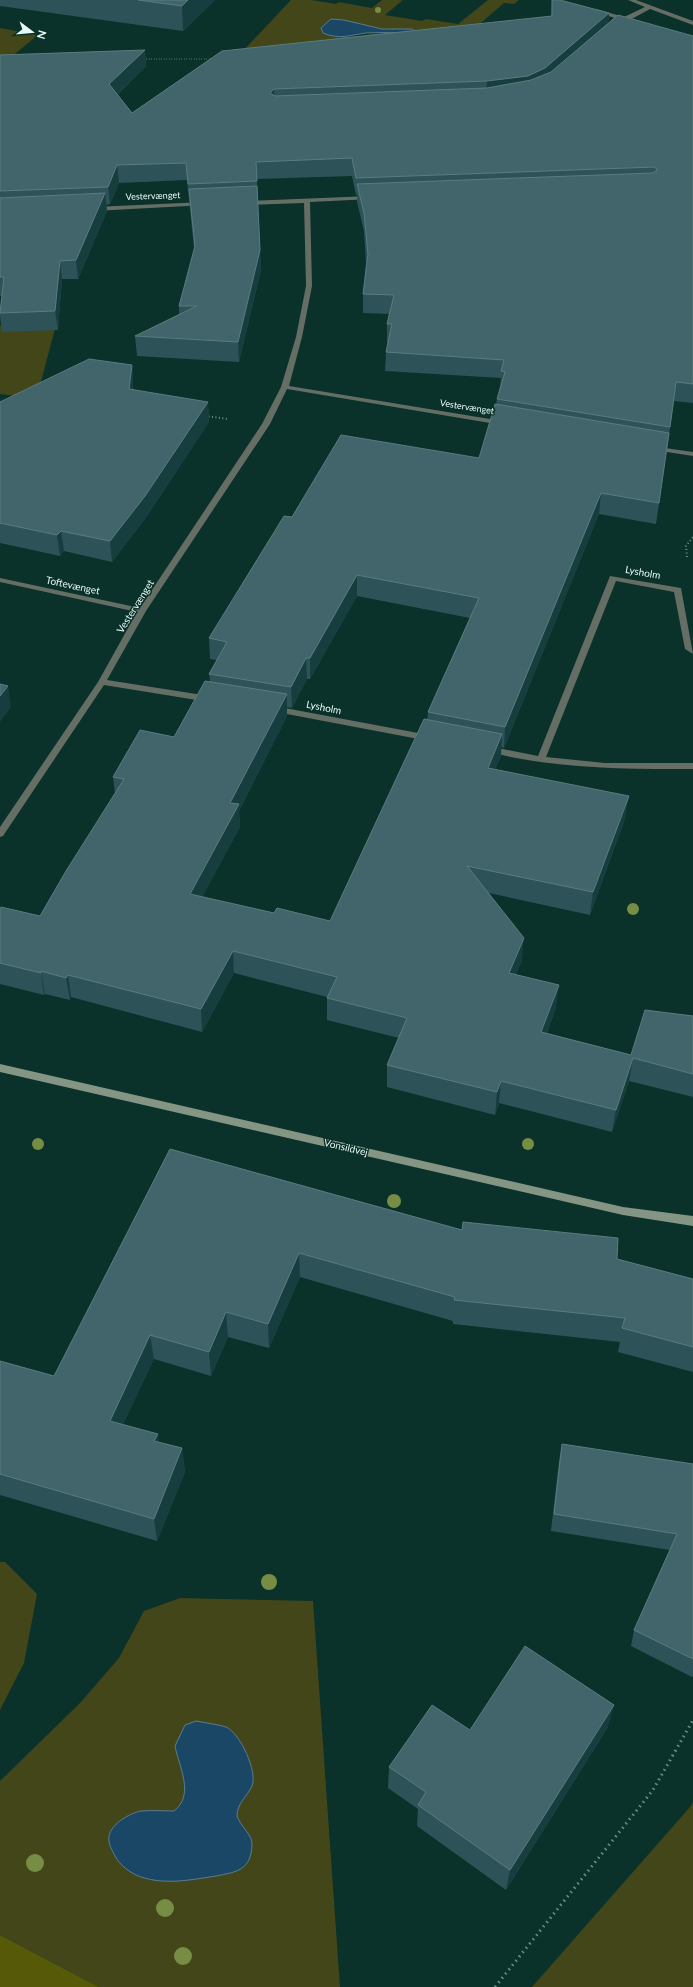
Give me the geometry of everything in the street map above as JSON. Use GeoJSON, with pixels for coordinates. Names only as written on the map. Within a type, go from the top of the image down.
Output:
{"type":"FeatureCollection","features":[{"type":"Feature","properties":{"kind":"main road","name":"Vonsildvej"},"geometry":{"type":"LineString","coordinates":[[0,1068],[622,1211],[693,1221]]}},
{"type":"Feature","properties":{"kind":"street"},"geometry":{"type":"LineString","coordinates":[[631,0],[693,23]]}},
{"type":"Feature","properties":{"kind":"street"},"geometry":{"type":"LineString","coordinates":[[610,31],[625,19],[650,7]]}},
{"type":"Feature","properties":{"kind":"street"},"geometry":{"type":"LineString","coordinates":[[588,8],[625,19]]}},
{"type":"Feature","properties":{"kind":"street"},"geometry":{"type":"LineString","coordinates":[[236,203],[377,198]]}},
{"type":"Feature","properties":{"kind":"street","name":"Vestervænget"},"geometry":{"type":"LineString","coordinates":[[0,834],[102,682],[142,611],[266,424],[285,387],[299,337],[309,286],[307,200]]}},
{"type":"Feature","properties":{"kind":"street","name":"Vestervænget"},"geometry":{"type":"LineString","coordinates":[[87,209],[213,204]]}},
{"type":"Feature","properties":{"kind":"street","name":"Vestervænget"},"geometry":{"type":"LineString","coordinates":[[285,387],[513,425]]}},
{"type":"Feature","properties":{"kind":"street"},"geometry":{"type":"LineString","coordinates":[[646,447],[693,454]]}},
{"type":"Feature","properties":{"kind":"street","name":"Lysholm"},"geometry":{"type":"LineString","coordinates":[[541,759],[613,578],[678,590],[689,649],[693,651]]}},
{"type":"Feature","properties":{"kind":"street","name":"Toftevænget"},"geometry":{"type":"LineString","coordinates":[[0,580],[142,611]]}},
{"type":"Feature","properties":{"kind":"street"},"geometry":{"type":"LineString","coordinates":[[102,682],[217,700]]}},
{"type":"Feature","properties":{"kind":"street","name":"Lysholm"},"geometry":{"type":"LineString","coordinates":[[263,708],[441,740]]}},
{"type":"Feature","properties":{"kind":"street"},"geometry":{"type":"LineString","coordinates":[[480,747],[541,759],[605,766],[693,766]]}},
{"type":"Feature","properties":{"kind":"path"},"geometry":{"type":"LineString","coordinates":[[143,60],[212,59],[219,61]]}},
{"type":"Feature","properties":{"kind":"path"},"geometry":{"type":"LineString","coordinates":[[205,416],[266,424]]}},
{"type":"Feature","properties":{"kind":"path"},"geometry":{"type":"LineString","coordinates":[[495,1987],[653,1790],[693,1720]]}},
{"type":"Feature","properties":{"kind":"green space"},"geometry":{"type":"Polygon","coordinates":[[[291,0],[311,0],[336,4],[339,2],[372,8],[382,0],[403,0],[385,15],[422,21],[426,19],[458,24],[488,0],[519,0],[514,4],[504,3],[467,35],[504,41],[507,38],[542,45],[573,18],[563,15],[567,13],[576,11],[599,19],[598,24],[544,76],[536,77],[511,45],[474,49],[472,46],[432,50],[464,93],[445,95],[412,48],[377,53],[374,49],[331,53],[350,82],[334,83],[314,53],[274,57],[272,54],[235,59],[259,105],[249,106],[234,104],[229,55],[240,54],[291,0]],[[331,19],[321,28],[323,33],[338,37],[378,33],[408,36],[415,31],[412,29],[382,29],[344,20],[331,19]]]}},
{"type":"Feature","properties":{"kind":"green space"},"geometry":{"type":"Polygon","coordinates":[[[0,28],[38,35],[11,57],[0,57],[0,28]]]}},
{"type":"Feature","properties":{"kind":"green space"},"geometry":{"type":"Polygon","coordinates":[[[0,325],[56,325],[38,393],[32,398],[0,394],[0,325]]]}},
{"type":"Feature","properties":{"kind":"green space"},"geometry":{"type":"Polygon","coordinates":[[[0,1562],[5,1562],[37,1594],[24,1663],[0,1710],[0,1562]]]}},
{"type":"Feature","properties":{"kind":"green space"},"geometry":{"type":"Polygon","coordinates":[[[180,1598],[313,1601],[340,1987],[99,1987],[0,1935],[0,1781],[80,1703],[119,1658],[144,1611],[180,1598]]]}},
{"type":"Feature","properties":{"kind":"green space"},"geometry":{"type":"Polygon","coordinates":[[[693,1802],[693,1987],[532,1987],[690,1807],[693,1802]]]}},
{"type":"Feature","properties":{"kind":"shaded area"},"geometry":{"type":"Polygon","coordinates":[[[0,1935],[99,1987],[0,1987],[0,1935]]]}},
{"type":"Feature","properties":{"kind":"water"},"geometry":{"type":"Polygon","coordinates":[[[331,19],[344,20],[382,29],[412,29],[415,31],[414,33],[366,33],[334,36],[323,33],[321,28],[331,19]]]}},
{"type":"Feature","properties":{"kind":"water"},"geometry":{"type":"Polygon","coordinates":[[[196,1721],[226,1727],[237,1737],[250,1763],[253,1780],[252,1786],[237,1811],[239,1820],[252,1841],[249,1860],[246,1865],[236,1871],[216,1876],[169,1881],[160,1881],[141,1877],[125,1868],[116,1858],[109,1843],[110,1832],[117,1823],[132,1814],[141,1811],[174,1811],[180,1804],[184,1797],[185,1789],[175,1746],[185,1725],[196,1721]]]}},
{"type":"Feature","properties":{"kind":"building"},"geometry":{"type":"Polygon","coordinates":[[[138,0],[188,0],[182,6],[138,0]]]}},
{"type":"Feature","properties":{"kind":"building"},"geometry":{"type":"Polygon","coordinates":[[[552,0],[560,0],[609,13],[545,68],[528,76],[487,81],[274,89],[270,93],[275,96],[487,88],[531,80],[551,72],[618,15],[693,36],[693,384],[676,382],[670,427],[497,399],[505,372],[501,371],[504,360],[386,352],[392,324],[387,324],[394,295],[363,294],[368,254],[364,213],[357,184],[653,173],[657,170],[655,167],[356,178],[352,158],[256,162],[257,181],[188,184],[186,163],[117,165],[108,187],[0,191],[0,55],[145,50],[109,84],[132,113],[222,51],[552,16],[552,0]]]}},
{"type":"Feature","properties":{"kind":"building"},"geometry":{"type":"Polygon","coordinates":[[[257,186],[260,250],[238,342],[135,336],[197,306],[179,306],[195,246],[189,189],[257,186]]]}},
{"type":"Feature","properties":{"kind":"building"},"geometry":{"type":"Polygon","coordinates":[[[105,193],[76,260],[60,261],[55,311],[0,313],[4,277],[0,277],[0,198],[105,193]]]}},
{"type":"Feature","properties":{"kind":"building"},"geometry":{"type":"Polygon","coordinates":[[[89,359],[132,365],[129,389],[208,402],[145,496],[110,541],[61,531],[57,535],[0,523],[0,402],[89,359]]]}},
{"type":"Feature","properties":{"kind":"building"},"geometry":{"type":"Polygon","coordinates":[[[495,404],[669,433],[659,503],[601,493],[505,727],[428,712],[479,598],[357,575],[310,658],[306,658],[291,687],[209,674],[227,642],[209,638],[284,516],[292,517],[341,435],[479,458],[495,404]]]}},
{"type":"Feature","properties":{"kind":"building"},"geometry":{"type":"Polygon","coordinates":[[[205,681],[287,694],[230,803],[239,804],[190,894],[274,913],[277,908],[330,921],[424,719],[502,734],[488,768],[629,796],[593,892],[467,866],[524,938],[509,973],[559,985],[541,1032],[631,1055],[645,1010],[693,1016],[693,1074],[633,1058],[616,1110],[501,1081],[497,1092],[387,1065],[407,1018],[327,998],[337,977],[233,951],[201,1009],[68,975],[66,978],[41,971],[41,973],[0,963],[1,907],[40,916],[66,871],[124,779],[113,777],[140,730],[174,737],[205,681]]]}},
{"type":"Feature","properties":{"kind":"building"},"geometry":{"type":"Polygon","coordinates":[[[0,684],[8,686],[0,696],[0,684]]]}},
{"type":"Feature","properties":{"kind":"building"},"geometry":{"type":"Polygon","coordinates":[[[170,1149],[462,1230],[463,1222],[618,1238],[617,1259],[693,1279],[693,1347],[622,1328],[625,1318],[454,1300],[455,1297],[299,1253],[268,1324],[226,1312],[209,1352],[150,1335],[110,1421],[158,1434],[154,1441],[182,1448],[154,1519],[0,1474],[0,1361],[54,1376],[170,1149]]]}},
{"type":"Feature","properties":{"kind":"building"},"geometry":{"type":"Polygon","coordinates":[[[562,1444],[693,1464],[693,1659],[634,1630],[677,1534],[554,1514],[562,1444]]]}},
{"type":"Feature","properties":{"kind":"building"},"geometry":{"type":"Polygon","coordinates":[[[525,1646],[614,1705],[510,1870],[418,1805],[426,1792],[389,1767],[432,1705],[470,1730],[525,1646]]]}}]}
